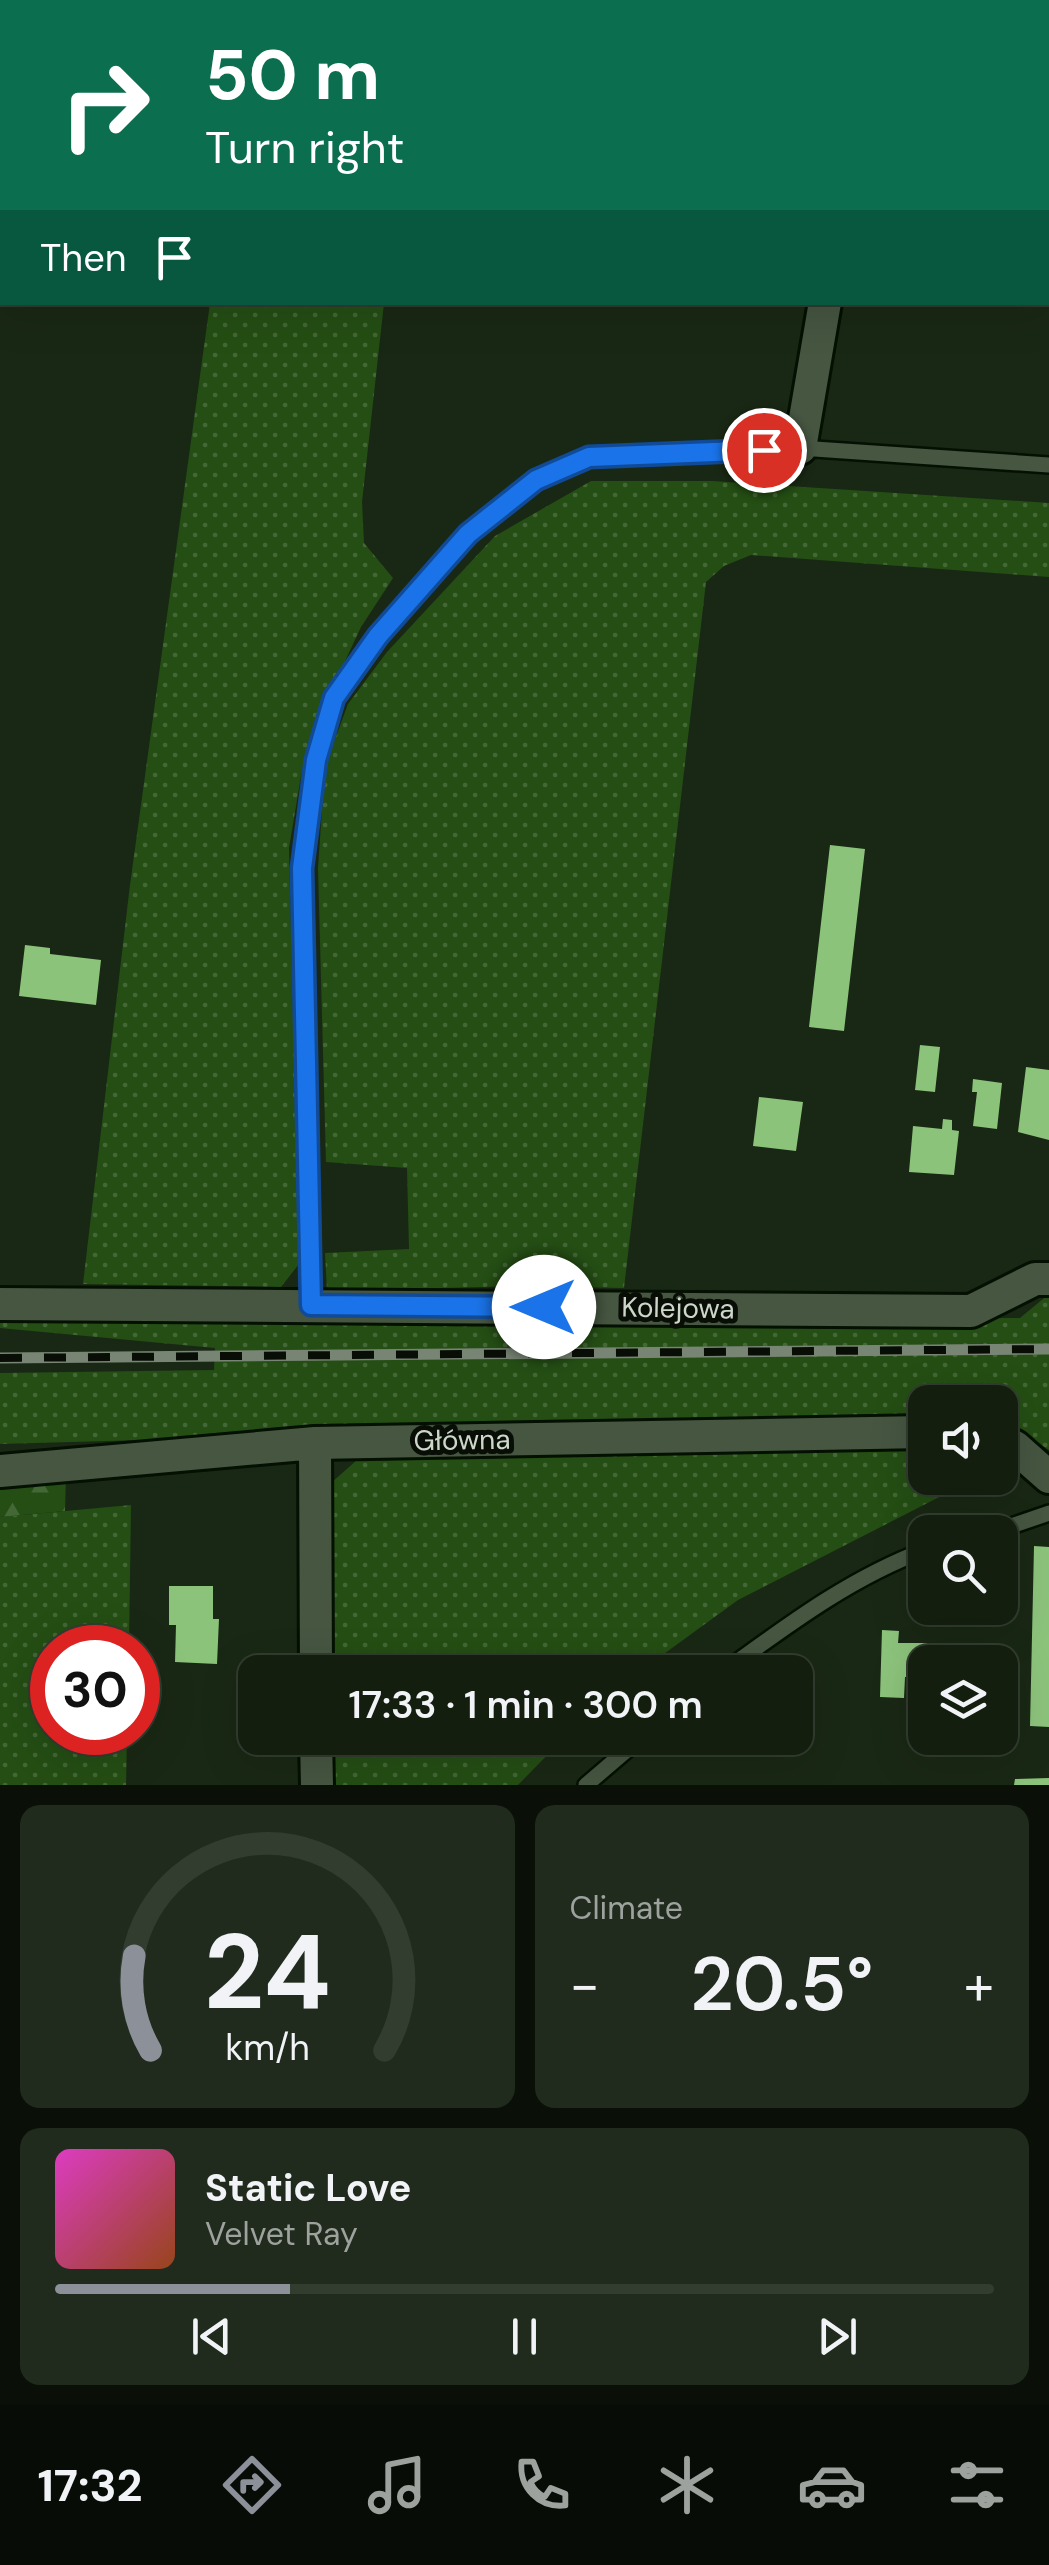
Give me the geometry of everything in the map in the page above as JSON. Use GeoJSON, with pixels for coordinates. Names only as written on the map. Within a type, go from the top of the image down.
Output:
{"type":"FeatureCollection","features":[{"type":"Feature","properties":{"kind":"street"},"geometry":{"type":"LineString","coordinates":[[800,448],[825,305]]}},
{"type":"Feature","properties":{"kind":"street","name":"Kolejowa"},"geometry":{"type":"LineString","coordinates":[[0,1304],[971,1311],[1036,1279],[1049,1279]]}},
{"type":"Feature","properties":{"kind":"street","name":"Główna"},"geometry":{"type":"LineString","coordinates":[[0,1471],[314,1443],[908,1432]]}},
{"type":"Feature","properties":{"kind":"street"},"geometry":{"type":"LineString","coordinates":[[314,1443],[316,1655]]}},
{"type":"Feature","properties":{"kind":"street"},"geometry":{"type":"LineString","coordinates":[[1018,1450],[1049,1478]]}},
{"type":"Feature","properties":{"kind":"street"},"geometry":{"type":"LineString","coordinates":[[316,1755],[317,1785]]}},
{"type":"Feature","properties":{"kind":"lane"},"geometry":{"type":"LineString","coordinates":[[311,1305],[302,868],[316,760],[334,698],[378,636],[468,534],[536,480],[589,457],[800,448],[1049,464]]}},
{"type":"Feature","properties":{"kind":"lane"},"geometry":{"type":"LineString","coordinates":[[1018,1524],[1049,1513]]}},
{"type":"Feature","properties":{"kind":"lane"},"geometry":{"type":"LineString","coordinates":[[747,1655],[837,1592],[885,1564],[908,1556]]}},
{"type":"Feature","properties":{"kind":"lane"},"geometry":{"type":"LineString","coordinates":[[586,1785],[621,1755]]}},
{"type":"Feature","properties":{"kind":"green space"},"geometry":{"type":"Polygon","coordinates":[[[210,305],[384,305],[362,502],[364,543],[393,578],[361,627],[331,691],[301,776],[289,848],[299,1264],[281,1287],[83,1284],[130,885],[210,305]]]}},
{"type":"Feature","properties":{"kind":"green space"},"geometry":{"type":"Polygon","coordinates":[[[591,481],[712,481],[1049,503],[1049,577],[751,555],[724,566],[706,582],[624,1288],[520,1286],[327,1291],[325,1253],[409,1249],[407,1168],[326,1162],[318,868],[325,766],[348,704],[387,652],[495,536],[591,481]]]}},
{"type":"Feature","properties":{"kind":"green space"},"geometry":{"type":"Polygon","coordinates":[[[1049,1294],[1049,1450],[1018,1430],[1018,1385],[908,1385],[908,1418],[0,1444],[0,1373],[214,1370],[215,1348],[0,1328],[0,1313],[311,1320],[1020,1318],[1049,1294]]]}},
{"type":"Feature","properties":{"kind":"green space"},"geometry":{"type":"Polygon","coordinates":[[[908,1449],[908,1495],[943,1495],[738,1600],[662,1655],[333,1655],[331,1483],[357,1460],[908,1449]]]}},
{"type":"Feature","properties":{"kind":"green space"},"geometry":{"type":"Polygon","coordinates":[[[66,1475],[65,1511],[0,1517],[0,1482],[66,1475]]]}},
{"type":"Feature","properties":{"kind":"green space"},"geometry":{"type":"Polygon","coordinates":[[[131,1505],[129,1625],[30,1625],[30,1755],[127,1755],[126,1785],[0,1785],[0,1517],[131,1505]]]}},
{"type":"Feature","properties":{"kind":"green space"},"geometry":{"type":"Polygon","coordinates":[[[334,1755],[547,1755],[518,1785],[334,1785],[334,1755]]]}},
{"type":"Feature","properties":{"kind":"building"},"geometry":{"type":"Polygon","coordinates":[[[830,845],[865,849],[844,1031],[809,1027],[830,845]]]}},
{"type":"Feature","properties":{"kind":"building"},"geometry":{"type":"Polygon","coordinates":[[[25,945],[50,948],[50,954],[101,960],[96,1005],[19,996],[25,945]]]}},
{"type":"Feature","properties":{"kind":"building"},"geometry":{"type":"Polygon","coordinates":[[[920,1045],[940,1047],[935,1092],[915,1090],[920,1045]]]}},
{"type":"Feature","properties":{"kind":"building"},"geometry":{"type":"Polygon","coordinates":[[[1026,1067],[1049,1070],[1049,1140],[1018,1132],[1026,1067]]]}},
{"type":"Feature","properties":{"kind":"building"},"geometry":{"type":"Polygon","coordinates":[[[973,1079],[1002,1083],[997,1129],[973,1126],[977,1092],[972,1092],[973,1079]]]}},
{"type":"Feature","properties":{"kind":"building"},"geometry":{"type":"Polygon","coordinates":[[[759,1097],[803,1102],[796,1151],[753,1146],[759,1097]]]}},
{"type":"Feature","properties":{"kind":"building"},"geometry":{"type":"Polygon","coordinates":[[[943,1119],[952,1120],[952,1130],[959,1131],[954,1175],[909,1172],[913,1126],[942,1129],[943,1119]]]}},
{"type":"Feature","properties":{"kind":"building"},"geometry":{"type":"Polygon","coordinates":[[[1034,1546],[1049,1547],[1049,1727],[1030,1726],[1034,1546]]]}},
{"type":"Feature","properties":{"kind":"building"},"geometry":{"type":"Polygon","coordinates":[[[169,1586],[213,1586],[213,1619],[219,1619],[217,1664],[175,1662],[176,1625],[169,1625],[169,1586]]]}},
{"type":"Feature","properties":{"kind":"building"},"geometry":{"type":"Polygon","coordinates":[[[882,1630],[899,1631],[898,1643],[949,1643],[908,1645],[904,1698],[880,1697],[882,1630]]]}},
{"type":"Feature","properties":{"kind":"building"},"geometry":{"type":"Polygon","coordinates":[[[1049,1778],[1049,1785],[1014,1785],[1015,1779],[1049,1778]]]}},
{"type":"Feature","properties":{"kind":"railway"},"geometry":{"type":"LineString","coordinates":[[0,1358],[1049,1349]]}},
{"type":"Feature","properties":{"kind":"route"},"geometry":{"type":"LineString","coordinates":[[544,1307],[311,1305],[302,868],[316,760],[334,698],[378,636],[468,534],[536,480],[589,457],[764,450]]}}]}
